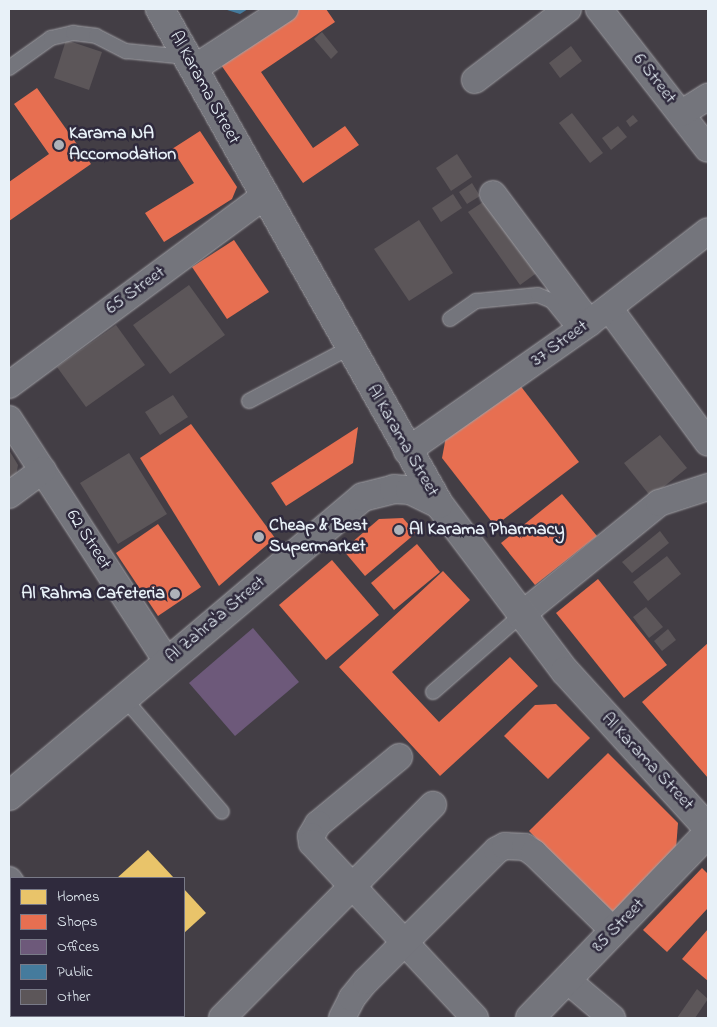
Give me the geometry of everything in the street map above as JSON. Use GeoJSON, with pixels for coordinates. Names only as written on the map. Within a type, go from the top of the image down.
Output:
{"type":"FeatureCollection","features":[{"type":"Feature","properties":{"kind":"main road","name":"Al Karama Street"},"geometry":{"type":"LineString","coordinates":[[160,9],[407,451],[439,504],[520,616],[612,726],[708,828]]}},
{"type":"Feature","properties":{"kind":"main road"},"geometry":{"type":"LineString","coordinates":[[179,9],[190,63]]}},
{"type":"Feature","properties":{"kind":"main road","name":"Al Zahra'a Street"},"geometry":{"type":"LineString","coordinates":[[9,796],[363,497],[394,489],[410,490],[439,504]]}},
{"type":"Feature","properties":{"kind":"main road","name":"85 Street"},"geometry":{"type":"LineString","coordinates":[[530,1018],[708,833]]}},
{"type":"Feature","properties":{"kind":"street"},"geometry":{"type":"LineString","coordinates":[[190,63],[285,9]]}},
{"type":"Feature","properties":{"kind":"street"},"geometry":{"type":"LineString","coordinates":[[476,80],[568,9]]}},
{"type":"Feature","properties":{"kind":"street","name":"6 Street"},"geometry":{"type":"LineString","coordinates":[[599,9],[682,113],[708,149]]}},
{"type":"Feature","properties":{"kind":"street"},"geometry":{"type":"LineString","coordinates":[[682,113],[708,97]]}},
{"type":"Feature","properties":{"kind":"street"},"geometry":{"type":"LineString","coordinates":[[493,194],[592,321],[708,443]]}},
{"type":"Feature","properties":{"kind":"street","name":"65 Street"},"geometry":{"type":"LineString","coordinates":[[9,385],[264,196]]}},
{"type":"Feature","properties":{"kind":"street","name":"37 Street"},"geometry":{"type":"LineString","coordinates":[[407,451],[592,321],[708,231]]}},
{"type":"Feature","properties":{"kind":"street","name":"62 Street"},"geometry":{"type":"LineString","coordinates":[[9,419],[168,661]]}},
{"type":"Feature","properties":{"kind":"street"},"geometry":{"type":"LineString","coordinates":[[9,495],[43,470]]}},
{"type":"Feature","properties":{"kind":"street"},"geometry":{"type":"LineString","coordinates":[[520,616],[659,503],[708,487]]}},
{"type":"Feature","properties":{"kind":"street"},"geometry":{"type":"LineString","coordinates":[[399,757],[318,824],[311,836],[315,849],[475,1018]]}},
{"type":"Feature","properties":{"kind":"street"},"geometry":{"type":"LineString","coordinates":[[222,1018],[432,805]]}},
{"type":"Feature","properties":{"kind":"street"},"geometry":{"type":"LineString","coordinates":[[342,1018],[352,998],[497,850],[516,845],[534,853],[614,931]]}},
{"type":"Feature","properties":{"kind":"street"},"geometry":{"type":"LineString","coordinates":[[567,980],[612,1018]]}},
{"type":"Feature","properties":{"kind":"lane"},"geometry":{"type":"LineString","coordinates":[[9,68],[51,38],[73,33],[96,36],[126,51],[190,63]]}},
{"type":"Feature","properties":{"kind":"lane"},"geometry":{"type":"LineString","coordinates":[[450,319],[476,301],[538,294],[592,321]]}},
{"type":"Feature","properties":{"kind":"lane"},"geometry":{"type":"LineString","coordinates":[[249,401],[350,348]]}},
{"type":"Feature","properties":{"kind":"lane"},"geometry":{"type":"LineString","coordinates":[[433,692],[520,616]]}},
{"type":"Feature","properties":{"kind":"lane"},"geometry":{"type":"LineString","coordinates":[[124,698],[222,812]]}},
{"type":"Feature","properties":{"kind":"building: Homes"},"geometry":{"type":"Polygon","coordinates":[[[148,850],[173,877],[118,877],[148,850]]]}},
{"type":"Feature","properties":{"kind":"building: Homes"},"geometry":{"type":"Polygon","coordinates":[[[185,890],[206,913],[185,932],[185,890]]]}},
{"type":"Feature","properties":{"kind":"building: Shops"},"geometry":{"type":"Polygon","coordinates":[[[297,9],[326,9],[335,22],[261,72],[313,148],[345,126],[359,145],[303,183],[219,62],[297,9]]]}},
{"type":"Feature","properties":{"kind":"building: Shops"},"geometry":{"type":"Polygon","coordinates":[[[37,88],[91,164],[9,221],[9,182],[49,154],[14,104],[37,88]]]}},
{"type":"Feature","properties":{"kind":"building: Shops"},"geometry":{"type":"Polygon","coordinates":[[[200,131],[237,187],[232,199],[164,242],[145,213],[194,183],[172,149],[200,131]]]}},
{"type":"Feature","properties":{"kind":"building: Shops"},"geometry":{"type":"Polygon","coordinates":[[[234,240],[269,292],[227,319],[192,267],[234,240]]]}},
{"type":"Feature","properties":{"kind":"building: Shops"},"geometry":{"type":"Polygon","coordinates":[[[516,380],[579,462],[495,526],[442,458],[447,431],[516,380]]]}},
{"type":"Feature","properties":{"kind":"building: Shops"},"geometry":{"type":"Polygon","coordinates":[[[191,424],[275,538],[219,586],[140,458],[191,424]]]}},
{"type":"Feature","properties":{"kind":"building: Shops"},"geometry":{"type":"Polygon","coordinates":[[[358,427],[353,463],[286,506],[271,483],[358,427]]]}},
{"type":"Feature","properties":{"kind":"building: Shops"},"geometry":{"type":"Polygon","coordinates":[[[562,494],[597,536],[535,585],[501,543],[562,494]]]}},
{"type":"Feature","properties":{"kind":"building: Shops"},"geometry":{"type":"Polygon","coordinates":[[[403,518],[416,533],[365,576],[343,550],[379,519],[403,518]]]}},
{"type":"Feature","properties":{"kind":"building: Shops"},"geometry":{"type":"Polygon","coordinates":[[[158,524],[201,587],[158,616],[116,553],[158,524]]]}},
{"type":"Feature","properties":{"kind":"building: Shops"},"geometry":{"type":"Polygon","coordinates":[[[417,544],[440,572],[394,610],[371,583],[417,544]]]}},
{"type":"Feature","properties":{"kind":"building: Shops"},"geometry":{"type":"Polygon","coordinates":[[[332,560],[379,615],[326,660],[279,605],[332,560]]]}},
{"type":"Feature","properties":{"kind":"building: Shops"},"geometry":{"type":"Polygon","coordinates":[[[443,571],[470,600],[392,672],[439,722],[510,657],[538,686],[440,776],[339,667],[443,571]]]}},
{"type":"Feature","properties":{"kind":"building: Shops"},"geometry":{"type":"Polygon","coordinates":[[[598,579],[667,665],[624,698],[556,613],[598,579]]]}},
{"type":"Feature","properties":{"kind":"building: Shops"},"geometry":{"type":"Polygon","coordinates":[[[708,643],[708,778],[642,702],[708,643]]]}},
{"type":"Feature","properties":{"kind":"building: Shops"},"geometry":{"type":"Polygon","coordinates":[[[556,704],[590,738],[548,779],[504,736],[535,705],[556,704]]]}},
{"type":"Feature","properties":{"kind":"building: Shops"},"geometry":{"type":"Polygon","coordinates":[[[608,753],[678,823],[676,849],[611,914],[529,831],[608,753]]]}},
{"type":"Feature","properties":{"kind":"building: Shops"},"geometry":{"type":"Polygon","coordinates":[[[702,868],[708,874],[708,908],[667,952],[643,930],[702,868]]]}},
{"type":"Feature","properties":{"kind":"building: Shops"},"geometry":{"type":"Polygon","coordinates":[[[708,929],[708,981],[682,959],[708,929]]]}},
{"type":"Feature","properties":{"kind":"building: Offices"},"geometry":{"type":"Polygon","coordinates":[[[253,628],[299,682],[235,736],[189,683],[253,628]]]}},
{"type":"Feature","properties":{"kind":"building: Public"},"geometry":{"type":"Polygon","coordinates":[[[224,9],[248,9],[240,14],[224,9]]]}},
{"type":"Feature","properties":{"kind":"building: Other"},"geometry":{"type":"Polygon","coordinates":[[[322,32],[338,52],[331,59],[314,39],[322,32]]]}},
{"type":"Feature","properties":{"kind":"building: Other"},"geometry":{"type":"Polygon","coordinates":[[[66,40],[102,52],[89,90],[54,78],[66,40]]]}},
{"type":"Feature","properties":{"kind":"building: Other"},"geometry":{"type":"Polygon","coordinates":[[[571,46],[582,61],[560,78],[549,63],[571,46]]]}},
{"type":"Feature","properties":{"kind":"building: Other"},"geometry":{"type":"Polygon","coordinates":[[[572,113],[603,153],[590,163],[559,123],[572,113]]]}},
{"type":"Feature","properties":{"kind":"building: Other"},"geometry":{"type":"Polygon","coordinates":[[[633,115],[638,121],[630,127],[626,121],[633,115]]]}},
{"type":"Feature","properties":{"kind":"building: Other"},"geometry":{"type":"Polygon","coordinates":[[[618,126],[627,137],[611,150],[602,138],[618,126]]]}},
{"type":"Feature","properties":{"kind":"building: Other"},"geometry":{"type":"Polygon","coordinates":[[[457,154],[472,177],[451,191],[436,168],[457,154]]]}},
{"type":"Feature","properties":{"kind":"building: Other"},"geometry":{"type":"Polygon","coordinates":[[[472,183],[480,196],[467,204],[459,192],[472,183]]]}},
{"type":"Feature","properties":{"kind":"building: Other"},"geometry":{"type":"Polygon","coordinates":[[[453,194],[462,208],[441,222],[432,208],[453,194]]]}},
{"type":"Feature","properties":{"kind":"building: Other"},"geometry":{"type":"Polygon","coordinates":[[[486,200],[538,272],[520,285],[468,212],[486,200]]]}},
{"type":"Feature","properties":{"kind":"building: Other"},"geometry":{"type":"Polygon","coordinates":[[[419,220],[453,273],[409,301],[374,249],[419,220]]]}},
{"type":"Feature","properties":{"kind":"building: Other"},"geometry":{"type":"Polygon","coordinates":[[[189,285],[225,335],[170,374],[133,325],[189,285]]]}},
{"type":"Feature","properties":{"kind":"building: Other"},"geometry":{"type":"Polygon","coordinates":[[[116,325],[145,365],[86,407],[57,367],[116,325]]]}},
{"type":"Feature","properties":{"kind":"building: Other"},"geometry":{"type":"Polygon","coordinates":[[[173,395],[188,417],[160,435],[145,412],[173,395]]]}},
{"type":"Feature","properties":{"kind":"building: Other"},"geometry":{"type":"Polygon","coordinates":[[[660,435],[687,468],[651,497],[624,463],[660,435]]]}},
{"type":"Feature","properties":{"kind":"building: Other"},"geometry":{"type":"Polygon","coordinates":[[[9,450],[18,465],[15,481],[9,485],[9,450]]]}},
{"type":"Feature","properties":{"kind":"building: Other"},"geometry":{"type":"Polygon","coordinates":[[[129,453],[167,514],[118,544],[80,483],[129,453]]]}},
{"type":"Feature","properties":{"kind":"building: Other"},"geometry":{"type":"Polygon","coordinates":[[[660,531],[669,543],[632,573],[622,562],[660,531]]]}},
{"type":"Feature","properties":{"kind":"building: Other"},"geometry":{"type":"Polygon","coordinates":[[[667,556],[681,574],[648,601],[633,582],[667,556]]]}},
{"type":"Feature","properties":{"kind":"building: Other"},"geometry":{"type":"Polygon","coordinates":[[[646,607],[663,627],[649,638],[633,617],[646,607]]]}},
{"type":"Feature","properties":{"kind":"building: Other"},"geometry":{"type":"Polygon","coordinates":[[[668,629],[676,640],[662,651],[654,641],[668,629]]]}},
{"type":"Feature","properties":{"kind":"building: Other"},"geometry":{"type":"Polygon","coordinates":[[[9,908],[10,942],[9,973],[9,908]]]}},
{"type":"Feature","properties":{"kind":"building: Other"},"geometry":{"type":"Polygon","coordinates":[[[697,989],[708,999],[695,1018],[677,1018],[697,989]]]}},
{"type":"Feature","properties":{"kind":"place","name":"Karama NA Accomodation"},"geometry":{"type":"Point","coordinates":[59,145]}},
{"type":"Feature","properties":{"kind":"place","name":"Al Karama Pharmacy"},"geometry":{"type":"Point","coordinates":[399,530]}},
{"type":"Feature","properties":{"kind":"place","name":"Cheap & Best Supermarket"},"geometry":{"type":"Point","coordinates":[259,537]}},
{"type":"Feature","properties":{"kind":"place","name":"Al Rahma Cafeteria"},"geometry":{"type":"Point","coordinates":[175,594]}}]}
